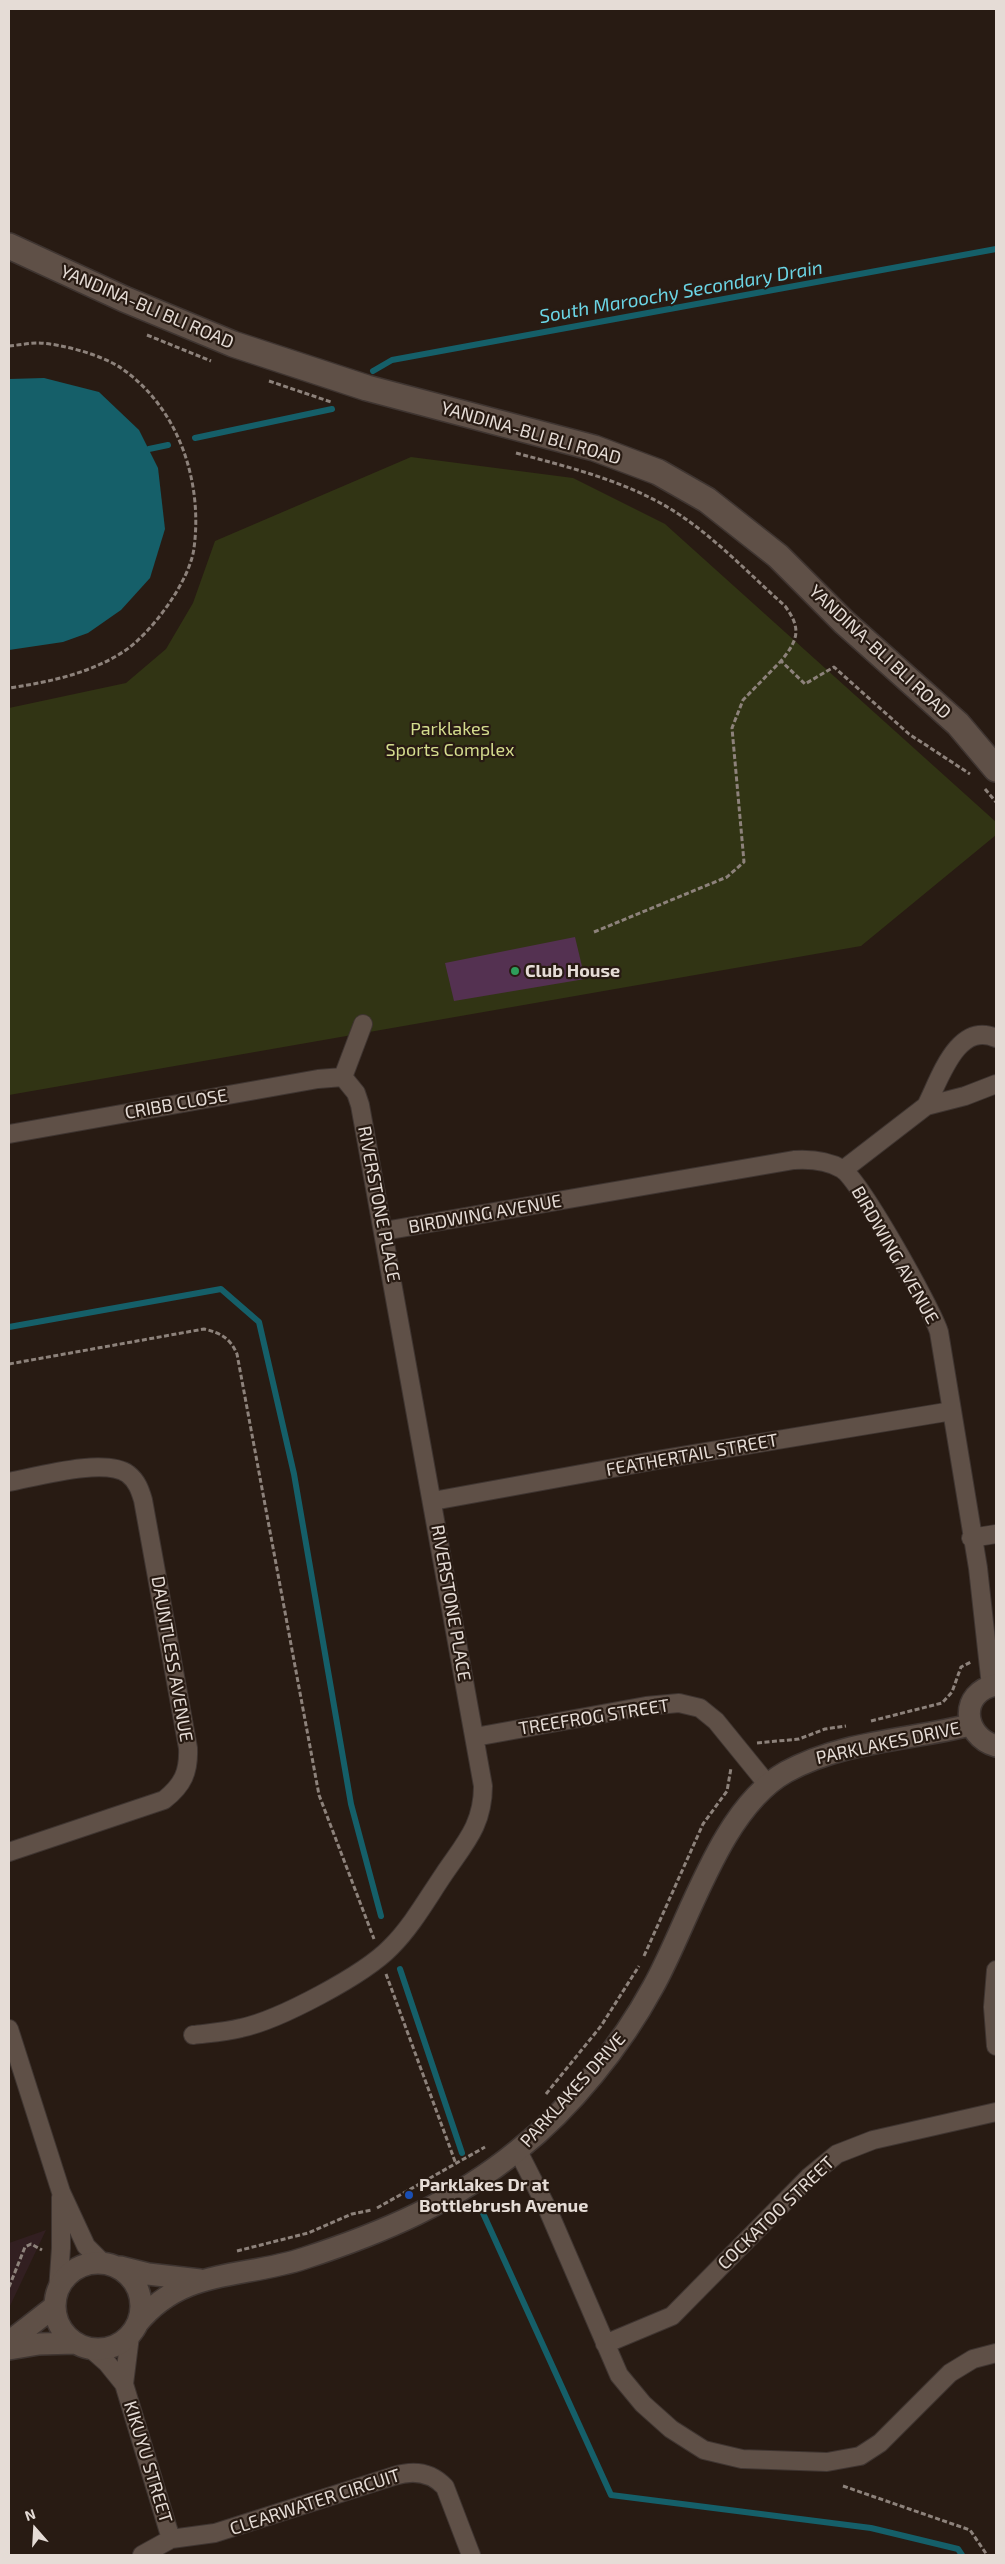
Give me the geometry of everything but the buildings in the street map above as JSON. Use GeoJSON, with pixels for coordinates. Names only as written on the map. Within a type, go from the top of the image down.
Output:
{"type":"FeatureCollection","features":[{"type":"Feature","properties":{"kind":"main road","name":"YANDINA-BLI BLI ROAD"},"geometry":{"type":"LineString","coordinates":[[9,246],[124,299],[232,344],[367,388],[594,448],[658,472],[707,500],[778,556],[844,622],[958,724],[984,777]]}},
{"type":"Feature","properties":{"kind":"street"},"geometry":{"type":"LineString","coordinates":[[343,1077],[363,1024]]}},
{"type":"Feature","properties":{"kind":"street"},"geometry":{"type":"LineString","coordinates":[[926,1106],[953,1054],[963,1040],[976,1034],[996,1038]]}},
{"type":"Feature","properties":{"kind":"street","name":"CRIBB CLOSE"},"geometry":{"type":"LineString","coordinates":[[9,1134],[318,1079],[343,1077]]}},
{"type":"Feature","properties":{"kind":"street","name":"RIVERSTONE PLACE"},"geometry":{"type":"LineString","coordinates":[[192,2035],[242,2028],[282,2013],[342,1981],[374,1961],[390,1948],[408,1927],[472,1833],[480,1816],[483,1786],[475,1737],[384,1231],[360,1105],[356,1093],[343,1077]]}},
{"type":"Feature","properties":{"kind":"street"},"geometry":{"type":"LineString","coordinates":[[843,1170],[926,1106],[973,1094],[996,1084]]}},
{"type":"Feature","properties":{"kind":"street","name":"BIRDWING AVENUE"},"geometry":{"type":"LineString","coordinates":[[384,1231],[794,1160],[811,1159],[843,1170],[861,1191],[936,1320],[978,1568],[987,1658],[994,1686]]}},
{"type":"Feature","properties":{"kind":"street","name":"FEATHERTAIL STREET"},"geometry":{"type":"LineString","coordinates":[[433,1501],[663,1459],[952,1411]]}},
{"type":"Feature","properties":{"kind":"street","name":"DAUNTLESS AVENUE"},"geometry":{"type":"LineString","coordinates":[[9,1482],[98,1467],[121,1470],[138,1484],[147,1520],[188,1748],[188,1764],[184,1778],[176,1790],[164,1800],[9,1852]]}},
{"type":"Feature","properties":{"kind":"street"},"geometry":{"type":"LineString","coordinates":[[972,1538],[996,1534]]}},
{"type":"Feature","properties":{"kind":"street"},"geometry":{"type":"LineString","coordinates":[[994,1686],[978,1695],[973,1702],[970,1725],[978,1737],[996,1746]]}},
{"type":"Feature","properties":{"kind":"street","name":"TREEFROG STREET"},"geometry":{"type":"LineString","coordinates":[[475,1737],[646,1706],[679,1703],[700,1708],[716,1721],[768,1785]]}},
{"type":"Feature","properties":{"kind":"street","name":"PARKLAKES DRIVE"},"geometry":{"type":"LineString","coordinates":[[134,2330],[151,2307],[168,2295],[201,2280],[302,2259],[403,2222],[462,2191],[518,2150],[556,2115],[593,2074],[628,2030],[654,1986],[723,1840],[752,1800],[768,1785],[783,1773],[810,1760],[839,1750],[970,1725]]}},
{"type":"Feature","properties":{"kind":"street"},"geometry":{"type":"LineString","coordinates":[[996,1970],[992,2007],[996,2046]]}},
{"type":"Feature","properties":{"kind":"street"},"geometry":{"type":"LineString","coordinates":[[9,2030],[61,2192],[86,2246],[109,2265],[127,2274],[136,2285],[141,2297],[141,2311],[134,2330],[119,2344],[105,2348],[39,2344],[9,2350]]}},
{"type":"Feature","properties":{"kind":"street","name":"COCKATOO STREET"},"geometry":{"type":"LineString","coordinates":[[604,2344],[672,2316],[809,2176],[837,2154],[873,2140],[996,2112]]}},
{"type":"Feature","properties":{"kind":"street"},"geometry":{"type":"LineString","coordinates":[[518,2150],[548,2210],[604,2344],[619,2375],[630,2389],[671,2429],[689,2442],[724,2456],[827,2462],[846,2460],[871,2451],[950,2373],[973,2359],[996,2353]]}},
{"type":"Feature","properties":{"kind":"street"},"geometry":{"type":"LineString","coordinates":[[61,2192],[61,2248],[56,2299],[57,2320],[65,2333],[83,2346]]}},
{"type":"Feature","properties":{"kind":"street"},"geometry":{"type":"LineString","coordinates":[[9,2342],[56,2299],[65,2278],[76,2269],[89,2264],[109,2265]]}},
{"type":"Feature","properties":{"kind":"street","name":"PARKLAKES DRIVE"},"geometry":{"type":"LineString","coordinates":[[109,2265],[148,2274],[201,2280]]}},
{"type":"Feature","properties":{"kind":"street","name":"KIKUYU STREET"},"geometry":{"type":"LineString","coordinates":[[124,2384],[134,2330]]}},
{"type":"Feature","properties":{"kind":"street","name":"KIKUYU STREET"},"geometry":{"type":"LineString","coordinates":[[83,2346],[107,2363],[124,2384],[171,2539]]}},
{"type":"Feature","properties":{"kind":"street","name":"CLEARWATER CIRCUIT"},"geometry":{"type":"LineString","coordinates":[[142,2555],[171,2539],[216,2534],[394,2476],[413,2472],[438,2480],[445,2487],[470,2555]]}},
{"type":"Feature","properties":{"kind":"path"},"geometry":{"type":"LineString","coordinates":[[144,333],[179,350],[216,363]]}},
{"type":"Feature","properties":{"kind":"path"},"geometry":{"type":"LineString","coordinates":[[9,346],[39,343],[78,350],[120,367],[142,384],[166,414],[182,442],[196,500],[194,550],[178,589],[158,620],[124,651],[82,673],[9,688]]}},
{"type":"Feature","properties":{"kind":"path"},"geometry":{"type":"LineString","coordinates":[[261,379],[334,403]]}},
{"type":"Feature","properties":{"kind":"path"},"geometry":{"type":"LineString","coordinates":[[514,452],[598,476],[640,493],[669,508],[698,528],[785,606],[793,616],[796,627],[796,637],[792,648],[742,700],[732,728],[744,862],[727,877],[594,932]]}},
{"type":"Feature","properties":{"kind":"path"},"geometry":{"type":"LineString","coordinates":[[781,661],[805,684],[834,667],[909,734],[984,777],[996,802]]}},
{"type":"Feature","properties":{"kind":"path"},"geometry":{"type":"LineString","coordinates":[[9,1364],[204,1329],[225,1336],[233,1344],[238,1354],[319,1795],[374,1940]]}},
{"type":"Feature","properties":{"kind":"path"},"geometry":{"type":"LineString","coordinates":[[867,1722],[942,1703],[952,1692],[961,1667],[964,1664],[987,1658]]}},
{"type":"Feature","properties":{"kind":"path"},"geometry":{"type":"LineString","coordinates":[[544,2096],[601,2026],[641,1962],[703,1824],[727,1791],[731,1780],[732,1761],[748,1746],[759,1742],[799,1739],[825,1729],[849,1726]]}},
{"type":"Feature","properties":{"kind":"path"},"geometry":{"type":"LineString","coordinates":[[383,1965],[456,2164]]}},
{"type":"Feature","properties":{"kind":"path"},"geometry":{"type":"LineString","coordinates":[[234,2253],[263,2242],[308,2233],[352,2214],[373,2210],[493,2142]]}},
{"type":"Feature","properties":{"kind":"path"},"geometry":{"type":"LineString","coordinates":[[9,2287],[25,2247],[35,2245],[46,2254]]}},
{"type":"Feature","properties":{"kind":"path"},"geometry":{"type":"LineString","coordinates":[[843,2486],[970,2530],[987,2555]]}},
{"type":"Feature","properties":{"kind":"shaded area"},"geometry":{"type":"Polygon","coordinates":[[[46,2230],[9,2308],[9,2243],[46,2230]]]}},
{"type":"Feature","properties":{"kind":"green space","name":"Parklakes Sports Complex"},"geometry":{"type":"Polygon","coordinates":[[[411,457],[573,478],[665,524],[996,822],[996,835],[861,946],[9,1095],[9,708],[126,683],[166,649],[193,603],[215,541],[411,457]]]}},
{"type":"Feature","properties":{"kind":"water"},"geometry":{"type":"Polygon","coordinates":[[[44,378],[99,392],[139,430],[158,468],[165,529],[150,578],[121,610],[88,633],[63,642],[9,650],[9,379],[44,378]]]}},
{"type":"Feature","properties":{"kind":"waterway","name":"South Maroochy Secondary Drain"},"geometry":{"type":"LineString","coordinates":[[373,371],[392,360],[996,249]]}},
{"type":"Feature","properties":{"kind":"waterway","name":"South Maroochy Secondary Drain"},"geometry":{"type":"LineString","coordinates":[[195,438],[332,409]]}},
{"type":"Feature","properties":{"kind":"waterway"},"geometry":{"type":"LineString","coordinates":[[149,449],[168,445]]}},
{"type":"Feature","properties":{"kind":"waterway"},"geometry":{"type":"LineString","coordinates":[[9,1327],[221,1289],[259,1322],[294,1474],[351,1804],[381,1916]]}},
{"type":"Feature","properties":{"kind":"waterway"},"geometry":{"type":"LineString","coordinates":[[400,1969],[462,2153]]}},
{"type":"Feature","properties":{"kind":"waterway"},"geometry":{"type":"LineString","coordinates":[[482,2211],[611,2495],[871,2528],[958,2549],[962,2555]]}},
{"type":"Feature","properties":{"kind":"place","name":"Club House"},"geometry":{"type":"Point","coordinates":[515,971]}},
{"type":"Feature","properties":{"kind":"place","name":"Parklakes Dr at Bottlebrush Avenue"},"geometry":{"type":"Point","coordinates":[409,2195]}}]}
